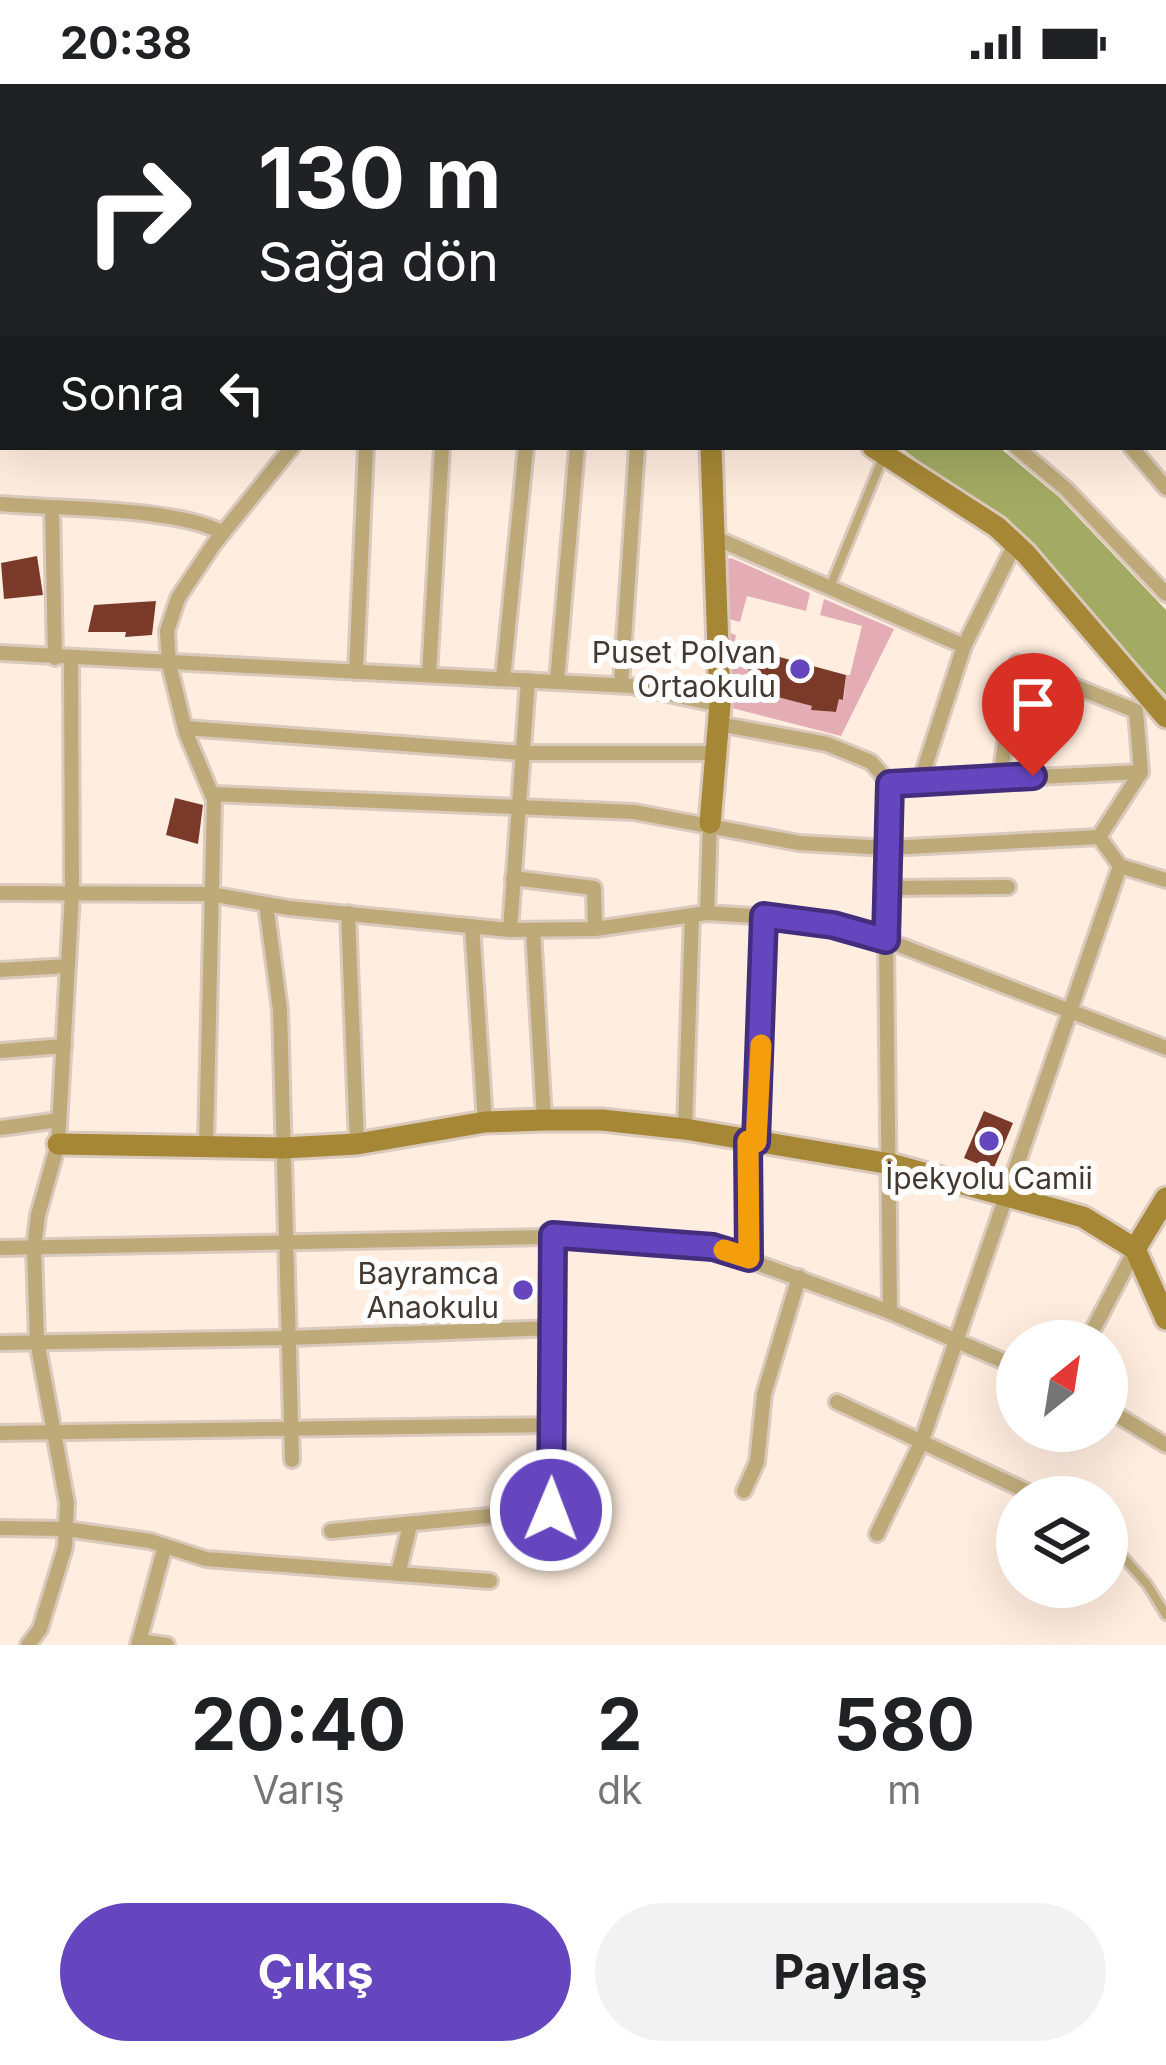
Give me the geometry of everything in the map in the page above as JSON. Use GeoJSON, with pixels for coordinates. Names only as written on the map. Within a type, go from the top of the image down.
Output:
{"type":"FeatureCollection","features":[{"type":"Feature","properties":{"kind":"street"},"geometry":{"type":"LineString","coordinates":[[206,1148],[212,794],[185,728],[169,664],[167,631],[178,598],[290,450]]}},
{"type":"Feature","properties":{"kind":"street"},"geometry":{"type":"LineString","coordinates":[[356,672],[367,450]]}},
{"type":"Feature","properties":{"kind":"street"},"geometry":{"type":"LineString","coordinates":[[429,676],[442,450]]}},
{"type":"Feature","properties":{"kind":"street"},"geometry":{"type":"LineString","coordinates":[[503,678],[526,450]]}},
{"type":"Feature","properties":{"kind":"street"},"geometry":{"type":"LineString","coordinates":[[557,681],[578,450]]}},
{"type":"Feature","properties":{"kind":"street"},"geometry":{"type":"LineString","coordinates":[[621,685],[637,450]]}},
{"type":"Feature","properties":{"kind":"street"},"geometry":{"type":"LineString","coordinates":[[685,1129],[719,714],[710,450]]}},
{"type":"Feature","properties":{"kind":"street"},"geometry":{"type":"LineString","coordinates":[[879,450],[997,527],[1166,717]]}},
{"type":"Feature","properties":{"kind":"street"},"geometry":{"type":"LineString","coordinates":[[1020,450],[1066,489],[1164,588]]}},
{"type":"Feature","properties":{"kind":"street"},"geometry":{"type":"LineString","coordinates":[[1134,450],[1166,488]]}},
{"type":"Feature","properties":{"kind":"street"},"geometry":{"type":"LineString","coordinates":[[0,504],[176,518],[223,533]]}},
{"type":"Feature","properties":{"kind":"street"},"geometry":{"type":"LineString","coordinates":[[28,1645],[40,1629],[65,1547],[67,1503],[37,1341],[34,1248],[58,1144],[72,893],[52,508]]}},
{"type":"Feature","properties":{"kind":"street"},"geometry":{"type":"LineString","coordinates":[[711,536],[964,646]]}},
{"type":"Feature","properties":{"kind":"street"},"geometry":{"type":"LineString","coordinates":[[920,782],[964,646],[1015,544]]}},
{"type":"Feature","properties":{"kind":"street"},"geometry":{"type":"LineString","coordinates":[[0,653],[621,685],[871,762],[890,784],[886,940],[890,1312]]}},
{"type":"Feature","properties":{"kind":"street"},"geometry":{"type":"LineString","coordinates":[[1000,778],[1017,663],[1136,711],[1141,772],[1099,837]]}},
{"type":"Feature","properties":{"kind":"street"},"geometry":{"type":"LineString","coordinates":[[510,930],[528,680]]}},
{"type":"Feature","properties":{"kind":"street"},"geometry":{"type":"LineString","coordinates":[[185,728],[523,753],[716,753]]}},
{"type":"Feature","properties":{"kind":"street"},"geometry":{"type":"LineString","coordinates":[[890,784],[1141,772]]}},
{"type":"Feature","properties":{"kind":"street"},"geometry":{"type":"LineString","coordinates":[[212,794],[634,812],[799,843],[888,848],[1099,837]]}},
{"type":"Feature","properties":{"kind":"street"},"geometry":{"type":"LineString","coordinates":[[1099,837],[1120,866],[1166,880]]}},
{"type":"Feature","properties":{"kind":"street"},"geometry":{"type":"LineString","coordinates":[[877,1534],[921,1443],[1120,866]]}},
{"type":"Feature","properties":{"kind":"street"},"geometry":{"type":"LineString","coordinates":[[514,878],[594,888],[595,929]]}},
{"type":"Feature","properties":{"kind":"street"},"geometry":{"type":"LineString","coordinates":[[887,888],[1008,887]]}},
{"type":"Feature","properties":{"kind":"street"},"geometry":{"type":"LineString","coordinates":[[0,893],[210,894],[510,930],[595,929],[700,914],[833,925],[886,940],[1166,1048]]}},
{"type":"Feature","properties":{"kind":"street"},"geometry":{"type":"LineString","coordinates":[[266,904],[280,1010],[292,1460]]}},
{"type":"Feature","properties":{"kind":"street"},"geometry":{"type":"LineString","coordinates":[[348,913],[357,1144]]}},
{"type":"Feature","properties":{"kind":"street"},"geometry":{"type":"LineString","coordinates":[[749,1258],[764,916]]}},
{"type":"Feature","properties":{"kind":"street"},"geometry":{"type":"LineString","coordinates":[[472,926],[484,1122]]}},
{"type":"Feature","properties":{"kind":"street"},"geometry":{"type":"LineString","coordinates":[[533,930],[544,1120]]}},
{"type":"Feature","properties":{"kind":"street"},"geometry":{"type":"LineString","coordinates":[[0,970],[68,966]]}},
{"type":"Feature","properties":{"kind":"street"},"geometry":{"type":"LineString","coordinates":[[0,1052],[64,1046]]}},
{"type":"Feature","properties":{"kind":"street"},"geometry":{"type":"LineString","coordinates":[[0,1128],[59,1120]]}},
{"type":"Feature","properties":{"kind":"street"},"geometry":{"type":"LineString","coordinates":[[58,1144],[284,1148],[357,1144],[484,1122],[544,1120],[602,1120],[685,1129],[891,1164],[1082,1217],[1135,1249],[1166,1319]]}},
{"type":"Feature","properties":{"kind":"street"},"geometry":{"type":"LineString","coordinates":[[1099,1320],[1166,1198]]}},
{"type":"Feature","properties":{"kind":"street"},"geometry":{"type":"LineString","coordinates":[[331,1531],[551,1510],[553,1235]]}},
{"type":"Feature","properties":{"kind":"street"},"geometry":{"type":"LineString","coordinates":[[0,1248],[553,1235],[713,1247],[890,1312],[996,1359]]}},
{"type":"Feature","properties":{"kind":"street"},"geometry":{"type":"LineString","coordinates":[[745,1491],[757,1462],[764,1394],[800,1277]]}},
{"type":"Feature","properties":{"kind":"street"},"geometry":{"type":"LineString","coordinates":[[0,1343],[554,1328]]}},
{"type":"Feature","properties":{"kind":"street"},"geometry":{"type":"LineString","coordinates":[[837,1402],[996,1477]]}},
{"type":"Feature","properties":{"kind":"street"},"geometry":{"type":"LineString","coordinates":[[1128,1421],[1166,1444]]}},
{"type":"Feature","properties":{"kind":"street"},"geometry":{"type":"LineString","coordinates":[[0,1433],[553,1425]]}},
{"type":"Feature","properties":{"kind":"street"},"geometry":{"type":"LineString","coordinates":[[398,1574],[410,1525]]}},
{"type":"Feature","properties":{"kind":"street"},"geometry":{"type":"LineString","coordinates":[[0,1528],[66,1529],[206,1558],[490,1581]]}},
{"type":"Feature","properties":{"kind":"street"},"geometry":{"type":"LineString","coordinates":[[165,1546],[138,1643],[167,1645]]}},
{"type":"Feature","properties":{"kind":"lane"},"geometry":{"type":"LineString","coordinates":[[830,587],[879,450]]}},
{"type":"Feature","properties":{"kind":"lane"},"geometry":{"type":"LineString","coordinates":[[1128,1563],[1166,1615]]}},
{"type":"Feature","properties":{"kind":"shaded area"},"geometry":{"type":"Polygon","coordinates":[[[904,450],[1003,450],[1059,497],[1166,610],[1166,695],[1021,538],[904,450]]]}},
{"type":"Feature","properties":{"kind":"shaded area"},"geometry":{"type":"Polygon","coordinates":[[[731,558],[810,593],[806,611],[747,596],[740,622],[722,617],[721,561],[731,558]]]}},
{"type":"Feature","properties":{"kind":"shaded area"},"geometry":{"type":"Polygon","coordinates":[[[824,599],[894,629],[841,736],[728,707],[723,631],[736,635],[734,646],[757,651],[747,674],[751,676],[748,689],[812,706],[812,710],[836,712],[839,699],[844,699],[846,675],[850,675],[862,626],[820,615],[824,599]]]}},
{"type":"Feature","properties":{"kind":"building"},"geometry":{"type":"Polygon","coordinates":[[[37,556],[43,595],[4,599],[1,563],[37,556]]]}},
{"type":"Feature","properties":{"kind":"building"},"geometry":{"type":"Polygon","coordinates":[[[156,601],[152,635],[88,632],[94,605],[156,601]]]}},
{"type":"Feature","properties":{"kind":"building"},"geometry":{"type":"Polygon","coordinates":[[[757,651],[846,675],[843,700],[839,699],[836,712],[811,710],[812,706],[747,689],[749,663],[754,664],[757,651]]]}},
{"type":"Feature","properties":{"kind":"building"},"geometry":{"type":"Polygon","coordinates":[[[175,798],[203,805],[198,844],[166,835],[175,798]]]}},
{"type":"Feature","properties":{"kind":"building","name":"İpekyolu Camii"},"geometry":{"type":"Polygon","coordinates":[[[984,1111],[1013,1123],[993,1170],[964,1158],[984,1111]]]}},
{"type":"Feature","properties":{"kind":"slow traffic"},"geometry":{"type":"LineString","coordinates":[[724,1250],[749,1258],[748,1141],[756,1142],[761,1045]]}},
{"type":"Feature","properties":{"kind":"place","name":"Puset Polvan Ortaokulu"},"geometry":{"type":"Point","coordinates":[800,669]}},
{"type":"Feature","properties":{"kind":"place","name":"İpekyolu Camii"},"geometry":{"type":"Point","coordinates":[989,1141]}},
{"type":"Feature","properties":{"kind":"place","name":"Bayramca Anaokulu"},"geometry":{"type":"Point","coordinates":[523,1290]}},
{"type":"Feature","properties":{"kind":"route"},"geometry":{"type":"LineString","coordinates":[[551,1510],[553,1235],[713,1247],[749,1258],[748,1141],[756,1142],[764,916],[833,925],[886,940],[890,784],[1033,776]]}}]}
